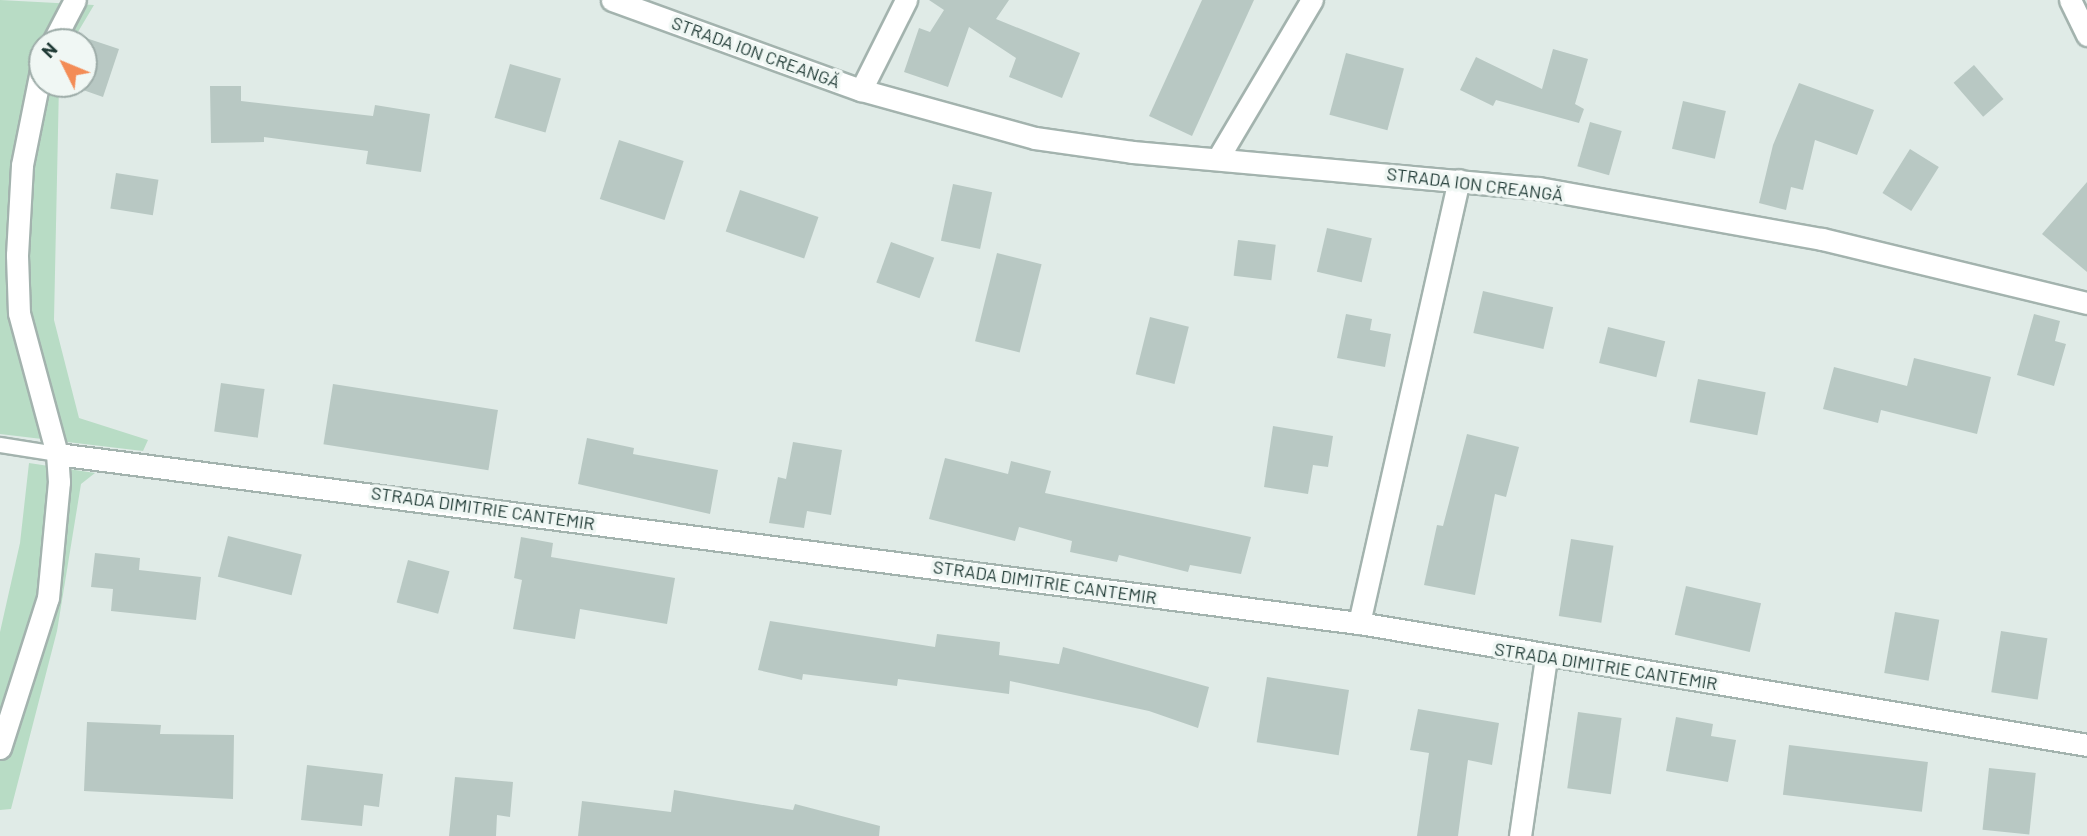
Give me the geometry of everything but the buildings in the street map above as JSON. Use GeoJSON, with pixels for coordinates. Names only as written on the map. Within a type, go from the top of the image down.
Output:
{"type":"FeatureCollection","features":[{"type":"Feature","properties":{"kind":"street"},"geometry":{"type":"LineString","coordinates":[[60,28],[75,0]]}},
{"type":"Feature","properties":{"kind":"street","name":"STRADA ION CREANGĂ"},"geometry":{"type":"LineString","coordinates":[[612,0],[860,90],[1035,138],[1538,188],[1822,239],[2087,303]]}},
{"type":"Feature","properties":{"kind":"street","name":"STRADA ION CREANGĂ"},"geometry":{"type":"LineString","coordinates":[[860,90],[906,0]]}},
{"type":"Feature","properties":{"kind":"street"},"geometry":{"type":"LineString","coordinates":[[1218,158],[1312,0]]}},
{"type":"Feature","properties":{"kind":"street"},"geometry":{"type":"LineString","coordinates":[[2070,0],[2087,35]]}},
{"type":"Feature","properties":{"kind":"street"},"geometry":{"type":"LineString","coordinates":[[0,748],[48,598],[57,454],[27,354],[17,255],[22,164],[35,98]]}},
{"type":"Feature","properties":{"kind":"street"},"geometry":{"type":"LineString","coordinates":[[1359,623],[1459,180]]}},
{"type":"Feature","properties":{"kind":"street","name":"STRADA DIMITRIE CANTEMIR"},"geometry":{"type":"LineString","coordinates":[[57,454],[1359,623],[1546,657],[2087,745]]}},
{"type":"Feature","properties":{"kind":"street"},"geometry":{"type":"LineString","coordinates":[[1520,836],[1546,657]]}},
{"type":"Feature","properties":{"kind":"lane","name":"STRADA DIMITRIE CANTEMIR"},"geometry":{"type":"LineString","coordinates":[[0,445],[57,454]]}},
{"type":"Feature","properties":{"kind":"green space"},"geometry":{"type":"Polygon","coordinates":[[[0,0],[94,5],[80,28],[28,28],[28,98],[59,98],[54,320],[79,418],[148,440],[143,451],[0,434],[0,0]]]}},
{"type":"Feature","properties":{"kind":"green space"},"geometry":{"type":"Polygon","coordinates":[[[29,463],[95,473],[81,484],[57,631],[11,809],[0,810],[0,632],[20,543],[29,463]]]}}]}
